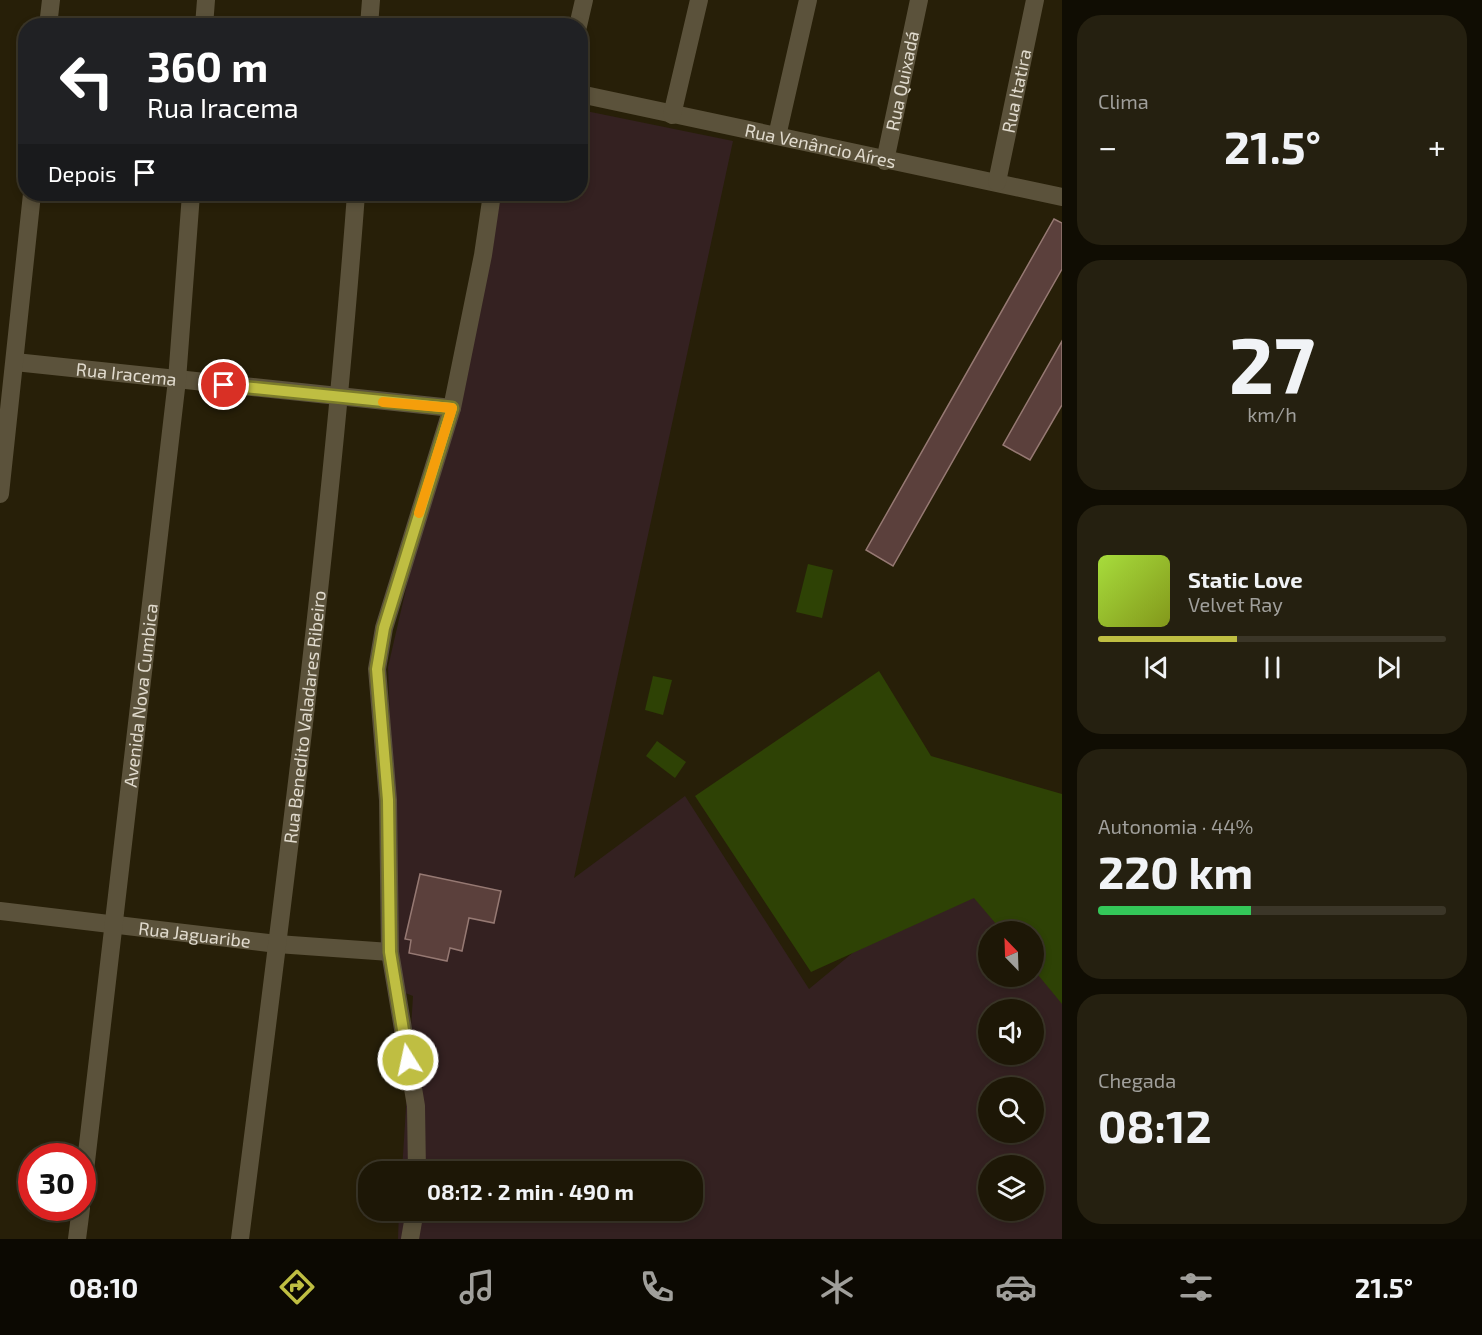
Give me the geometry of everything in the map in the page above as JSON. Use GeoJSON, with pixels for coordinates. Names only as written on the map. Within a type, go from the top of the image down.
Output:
{"type":"FeatureCollection","features":[{"type":"Feature","properties":{"kind":"street"},"geometry":{"type":"LineString","coordinates":[[49,18],[51,0]]}},
{"type":"Feature","properties":{"kind":"street"},"geometry":{"type":"LineString","coordinates":[[205,18],[206,0]]}},
{"type":"Feature","properties":{"kind":"street"},"geometry":{"type":"LineString","coordinates":[[370,18],[371,0]]}},
{"type":"Feature","properties":{"kind":"street"},"geometry":{"type":"LineString","coordinates":[[580,18],[584,0]]}},
{"type":"Feature","properties":{"kind":"street"},"geometry":{"type":"LineString","coordinates":[[672,115],[699,0]]}},
{"type":"Feature","properties":{"kind":"street"},"geometry":{"type":"LineString","coordinates":[[777,136],[808,0]]}},
{"type":"Feature","properties":{"kind":"street","name":"Rua Quixadá"},"geometry":{"type":"LineString","coordinates":[[885,160],[919,0]]}},
{"type":"Feature","properties":{"kind":"street","name":"Rua Itatira"},"geometry":{"type":"LineString","coordinates":[[997,182],[1035,0]]}},
{"type":"Feature","properties":{"kind":"street","name":"Rua Venâncio Aíres"},"geometry":{"type":"LineString","coordinates":[[588,96],[1062,197]]}},
{"type":"Feature","properties":{"kind":"street"},"geometry":{"type":"LineString","coordinates":[[0,494],[31,201]]}},
{"type":"Feature","properties":{"kind":"street","name":"Avenida Nova Cumbica"},"geometry":{"type":"LineString","coordinates":[[88,1143],[177,380],[190,201]]}},
{"type":"Feature","properties":{"kind":"street","name":"Rua Benedito Valadares Ribeiro"},"geometry":{"type":"LineString","coordinates":[[240,1239],[341,398],[355,201]]}},
{"type":"Feature","properties":{"kind":"street"},"geometry":{"type":"LineString","coordinates":[[417,1161],[416,1107],[390,952],[388,800],[377,690],[379,648],[452,408],[483,255],[491,201]]}},
{"type":"Feature","properties":{"kind":"street","name":"Rua Iracema"},"geometry":{"type":"LineString","coordinates":[[15,362],[452,408]]}},
{"type":"Feature","properties":{"kind":"street","name":"Rua Jaguaribe"},"geometry":{"type":"LineString","coordinates":[[0,911],[277,944],[390,952]]}},
{"type":"Feature","properties":{"kind":"street"},"geometry":{"type":"LineString","coordinates":[[77,1239],[79,1221]]}},
{"type":"Feature","properties":{"kind":"street"},"geometry":{"type":"LineString","coordinates":[[410,1239],[413,1221]]}},
{"type":"Feature","properties":{"kind":"shaded area"},"geometry":{"type":"Polygon","coordinates":[[[588,111],[733,141],[574,878],[685,796],[809,989],[966,859],[1062,925],[1062,1239],[398,1239],[399,1221],[703,1221],[703,1161],[403,1161],[413,996],[400,991],[388,667],[495,201],[588,201],[588,111]]]}},
{"type":"Feature","properties":{"kind":"green space"},"geometry":{"type":"Polygon","coordinates":[[[808,564],[833,570],[822,618],[796,612],[808,564]]]}},
{"type":"Feature","properties":{"kind":"green space"},"geometry":{"type":"Polygon","coordinates":[[[879,671],[931,756],[1062,794],[1062,1004],[1044,982],[1044,921],[994,921],[974,898],[811,972],[695,796],[879,671]]]}},
{"type":"Feature","properties":{"kind":"green space"},"geometry":{"type":"Polygon","coordinates":[[[653,676],[672,680],[663,715],[645,710],[653,676]]]}},
{"type":"Feature","properties":{"kind":"green space"},"geometry":{"type":"Polygon","coordinates":[[[657,741],[686,762],[675,778],[646,756],[657,741]]]}},
{"type":"Feature","properties":{"kind":"building"},"geometry":{"type":"Polygon","coordinates":[[[1054,219],[1062,223],[1062,269],[893,566],[866,550],[1054,219]]]}},
{"type":"Feature","properties":{"kind":"building"},"geometry":{"type":"Polygon","coordinates":[[[1062,341],[1062,405],[1030,460],[1003,445],[1062,341]]]}},
{"type":"Feature","properties":{"kind":"building"},"geometry":{"type":"Polygon","coordinates":[[[420,874],[501,891],[494,923],[469,918],[462,951],[450,948],[447,961],[409,953],[411,940],[405,939],[420,874]]]}},
{"type":"Feature","properties":{"kind":"slow traffic"},"geometry":{"type":"LineString","coordinates":[[383,402],[452,408],[419,513]]}},
{"type":"Feature","properties":{"kind":"route"},"geometry":{"type":"LineString","coordinates":[[224,385],[452,408],[400,583],[384,628],[377,669],[388,800],[390,952],[408,1060]]}}]}
